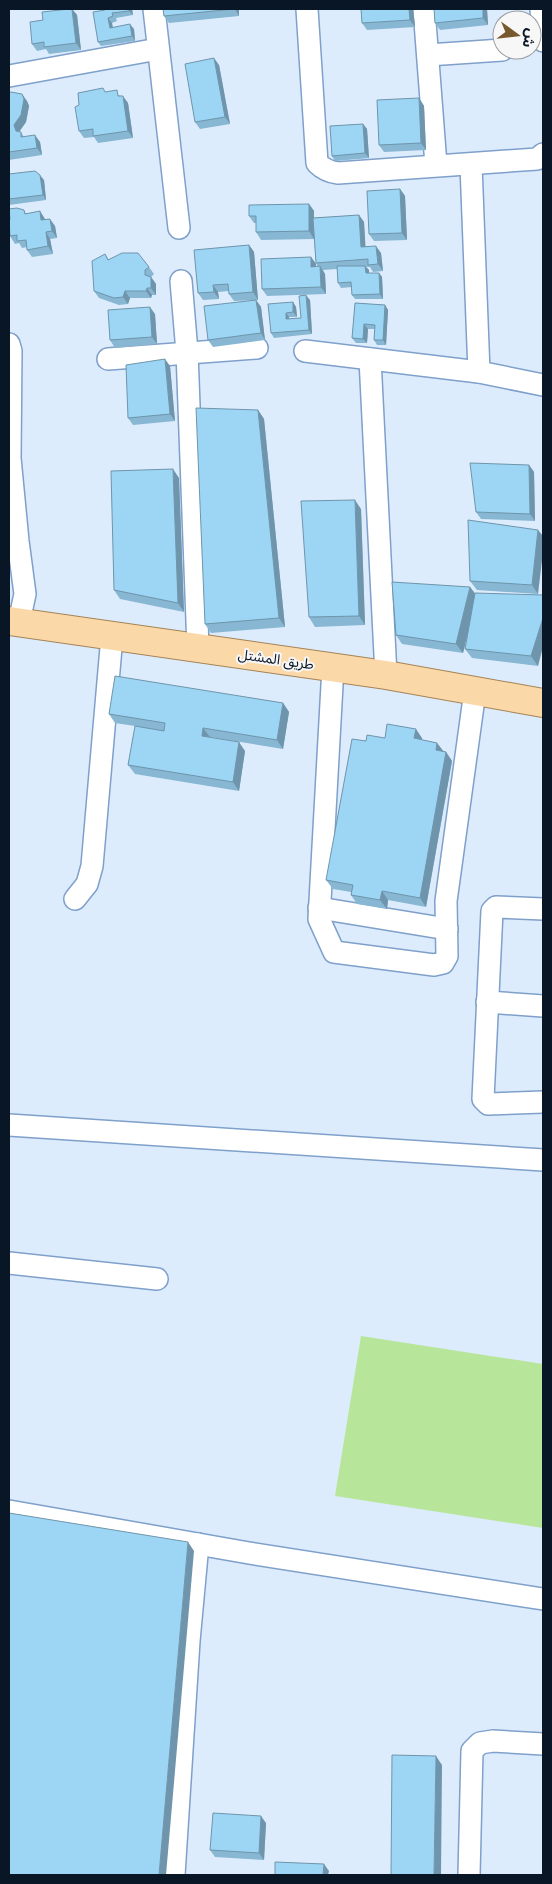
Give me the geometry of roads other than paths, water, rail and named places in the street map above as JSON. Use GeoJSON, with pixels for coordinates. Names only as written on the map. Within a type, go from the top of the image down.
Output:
{"type":"FeatureCollection","features":[{"type":"Feature","properties":{"kind":"main road","name":"طريق المشتل"},"geometry":{"type":"LineString","coordinates":[[14,622],[386,675],[543,703]]}},
{"type":"Feature","properties":{"kind":"street"},"geometry":{"type":"LineString","coordinates":[[154,9],[179,228]]}},
{"type":"Feature","properties":{"kind":"street"},"geometry":{"type":"LineString","coordinates":[[307,9],[317,163],[325,169],[338,173],[436,165],[471,165],[537,159],[543,154]]}},
{"type":"Feature","properties":{"kind":"street"},"geometry":{"type":"LineString","coordinates":[[424,9],[436,165]]}},
{"type":"Feature","properties":{"kind":"street"},"geometry":{"type":"LineString","coordinates":[[541,9],[543,41]]}},
{"type":"Feature","properties":{"kind":"street"},"geometry":{"type":"LineString","coordinates":[[9,76],[158,49]]}},
{"type":"Feature","properties":{"kind":"street"},"geometry":{"type":"LineString","coordinates":[[428,55],[492,51]]}},
{"type":"Feature","properties":{"kind":"street"},"geometry":{"type":"LineString","coordinates":[[471,165],[478,372]]}},
{"type":"Feature","properties":{"kind":"street"},"geometry":{"type":"LineString","coordinates":[[181,281],[187,352],[198,648]]}},
{"type":"Feature","properties":{"kind":"street"},"geometry":{"type":"LineString","coordinates":[[9,344],[11,351],[12,395],[10,458],[25,594],[14,622]]}},
{"type":"Feature","properties":{"kind":"street"},"geometry":{"type":"LineString","coordinates":[[108,359],[257,348]]}},
{"type":"Feature","properties":{"kind":"street"},"geometry":{"type":"LineString","coordinates":[[305,351],[478,372],[543,384]]}},
{"type":"Feature","properties":{"kind":"street"},"geometry":{"type":"LineString","coordinates":[[370,359],[386,675]]}},
{"type":"Feature","properties":{"kind":"street"},"geometry":{"type":"LineString","coordinates":[[75,899],[87,884],[92,866],[112,636]]}},
{"type":"Feature","properties":{"kind":"street"},"geometry":{"type":"LineString","coordinates":[[333,667],[319,919],[334,952],[434,965],[443,963],[447,956],[446,901],[475,691]]}},
{"type":"Feature","properties":{"kind":"street"},"geometry":{"type":"LineString","coordinates":[[320,908],[447,928]]}},
{"type":"Feature","properties":{"kind":"street"},"geometry":{"type":"LineString","coordinates":[[543,909],[494,908],[492,911],[483,1099],[488,1104],[543,1102]]}},
{"type":"Feature","properties":{"kind":"street"},"geometry":{"type":"LineString","coordinates":[[488,1002],[543,1006]]}},
{"type":"Feature","properties":{"kind":"street"},"geometry":{"type":"LineString","coordinates":[[9,1124],[543,1160]]}},
{"type":"Feature","properties":{"kind":"street"},"geometry":{"type":"LineString","coordinates":[[9,1262],[157,1279]]}},
{"type":"Feature","properties":{"kind":"street"},"geometry":{"type":"LineString","coordinates":[[9,1511],[198,1544],[543,1599]]}},
{"type":"Feature","properties":{"kind":"street"},"geometry":{"type":"LineString","coordinates":[[174,1875],[189,1641],[198,1544]]}},
{"type":"Feature","properties":{"kind":"street"},"geometry":{"type":"LineString","coordinates":[[469,1875],[472,1751],[480,1743],[493,1741],[543,1744]]}}]}
